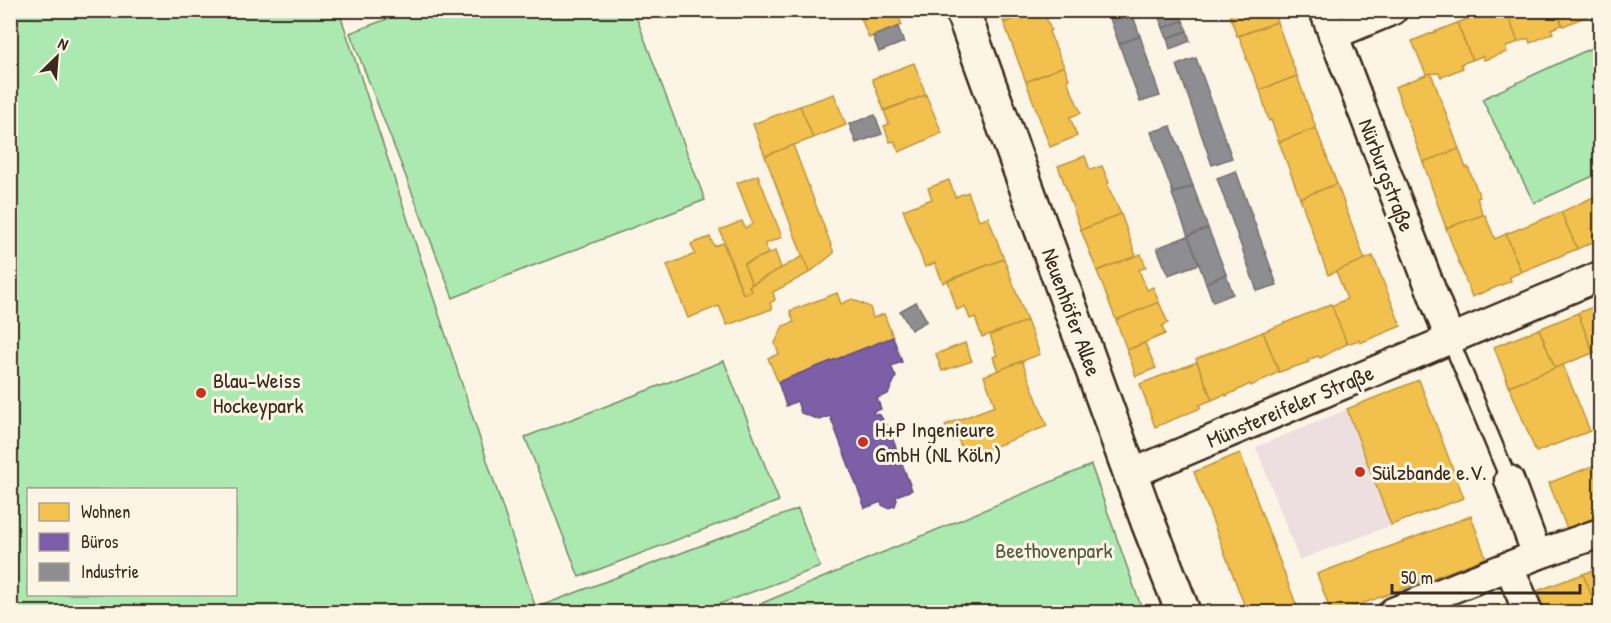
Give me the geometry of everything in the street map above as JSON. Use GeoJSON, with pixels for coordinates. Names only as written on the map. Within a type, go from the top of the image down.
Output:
{"type":"FeatureCollection","features":[{"type":"Feature","properties":{"kind":"street","name":"Neuenhöfer Allee"},"geometry":{"type":"LineString","coordinates":[[962,10],[1183,612]]}},
{"type":"Feature","properties":{"kind":"street"},"geometry":{"type":"LineString","coordinates":[[1328,23],[1394,10]]}},
{"type":"Feature","properties":{"kind":"street","name":"Nürburgstraße"},"geometry":{"type":"LineString","coordinates":[[1328,23],[1450,339]]}},
{"type":"Feature","properties":{"kind":"street","name":"Münstereifeler Straße"},"geometry":{"type":"LineString","coordinates":[[1131,474],[1600,276]]}},
{"type":"Feature","properties":{"kind":"street"},"geometry":{"type":"LineString","coordinates":[[1509,480],[1537,555]]}},
{"type":"Feature","properties":{"kind":"street"},"geometry":{"type":"LineString","coordinates":[[1393,612],[1537,555],[1600,533]]}},
{"type":"Feature","properties":{"kind":"street"},"geometry":{"type":"LineString","coordinates":[[1509,566],[1528,612]]}},
{"type":"Feature","properties":{"kind":"lane"},"geometry":{"type":"LineString","coordinates":[[1450,339],[1509,480]]}},
{"type":"Feature","properties":{"kind":"shaded area","name":"Sülzbande e.V."},"geometry":{"type":"Polygon","coordinates":[[[1419,380],[1464,498],[1299,560],[1256,447],[1419,380]]]}},
{"type":"Feature","properties":{"kind":"green space","name":"Blau-Weiss Hockeypark"},"geometry":{"type":"Polygon","coordinates":[[[10,11],[339,11],[537,612],[11,612],[10,11]]]}},
{"type":"Feature","properties":{"kind":"green space"},"geometry":{"type":"Polygon","coordinates":[[[408,11],[634,11],[705,200],[453,298],[350,33],[408,11]]]}},
{"type":"Feature","properties":{"kind":"green space"},"geometry":{"type":"Polygon","coordinates":[[[1600,44],[1600,173],[1534,203],[1482,99],[1600,44]]]}},
{"type":"Feature","properties":{"kind":"green space"},"geometry":{"type":"Polygon","coordinates":[[[724,361],[779,501],[579,577],[525,437],[724,361]]]}},
{"type":"Feature","properties":{"kind":"green space","name":"Beethovenpark"},"geometry":{"type":"Polygon","coordinates":[[[1091,465],[1143,612],[741,612],[1091,465]]]}},
{"type":"Feature","properties":{"kind":"green space"},"geometry":{"type":"Polygon","coordinates":[[[798,509],[820,567],[698,612],[546,612],[543,605],[798,509]]]}},
{"type":"Feature","properties":{"kind":"building: Wohnen"},"geometry":{"type":"Polygon","coordinates":[[[876,10],[896,10],[902,25],[869,38],[860,16],[876,10]]]}},
{"type":"Feature","properties":{"kind":"building: Wohnen"},"geometry":{"type":"Polygon","coordinates":[[[999,10],[1036,10],[1004,23],[999,10]]]}},
{"type":"Feature","properties":{"kind":"building: Wohnen"},"geometry":{"type":"Polygon","coordinates":[[[1036,10],[1043,10],[1051,30],[1049,32],[1064,66],[1026,82],[1004,23],[1036,10]]]}},
{"type":"Feature","properties":{"kind":"building: Wohnen"},"geometry":{"type":"Polygon","coordinates":[[[1228,10],[1273,10],[1277,22],[1237,36],[1228,10]]]}},
{"type":"Feature","properties":{"kind":"building: Wohnen"},"geometry":{"type":"Polygon","coordinates":[[[1490,10],[1506,10],[1518,42],[1506,47],[1507,52],[1484,60],[1483,56],[1472,60],[1457,23],[1490,10]]]}},
{"type":"Feature","properties":{"kind":"building: Wohnen"},"geometry":{"type":"Polygon","coordinates":[[[1506,10],[1557,10],[1562,25],[1551,29],[1553,33],[1530,43],[1528,38],[1518,42],[1506,10]]]}},
{"type":"Feature","properties":{"kind":"building: Wohnen"},"geometry":{"type":"Polygon","coordinates":[[[1557,10],[1600,10],[1600,11],[1563,26],[1557,10]]]}},
{"type":"Feature","properties":{"kind":"building: Wohnen"},"geometry":{"type":"Polygon","coordinates":[[[1277,22],[1297,76],[1260,90],[1239,36],[1277,22]]]}},
{"type":"Feature","properties":{"kind":"building: Wohnen"},"geometry":{"type":"Polygon","coordinates":[[[1457,23],[1472,60],[1461,64],[1463,68],[1441,77],[1439,73],[1426,74],[1412,41],[1457,23]]]}},
{"type":"Feature","properties":{"kind":"building: Wohnen"},"geometry":{"type":"Polygon","coordinates":[[[914,63],[926,95],[884,110],[872,79],[914,63]]]}},
{"type":"Feature","properties":{"kind":"building: Wohnen"},"geometry":{"type":"Polygon","coordinates":[[[1064,66],[1069,79],[1067,80],[1081,113],[1070,117],[1077,136],[1050,147],[1026,82],[1064,66]]]}},
{"type":"Feature","properties":{"kind":"building: Wohnen"},"geometry":{"type":"Polygon","coordinates":[[[1431,73],[1459,149],[1423,162],[1395,87],[1431,73]]]}},
{"type":"Feature","properties":{"kind":"building: Wohnen"},"geometry":{"type":"Polygon","coordinates":[[[1297,76],[1316,128],[1279,142],[1271,120],[1269,121],[1260,90],[1297,76]]]}},
{"type":"Feature","properties":{"kind":"building: Wohnen"},"geometry":{"type":"Polygon","coordinates":[[[834,94],[846,125],[813,138],[800,106],[834,94]]]}},
{"type":"Feature","properties":{"kind":"building: Wohnen"},"geometry":{"type":"Polygon","coordinates":[[[926,95],[942,133],[899,152],[894,141],[890,142],[884,126],[889,124],[884,111],[926,95]]]}},
{"type":"Feature","properties":{"kind":"building: Wohnen"},"geometry":{"type":"Polygon","coordinates":[[[800,106],[813,138],[765,156],[753,124],[800,106]]]}},
{"type":"Feature","properties":{"kind":"building: Wohnen"},"geometry":{"type":"Polygon","coordinates":[[[1316,128],[1337,184],[1300,198],[1279,142],[1316,128]]]}},
{"type":"Feature","properties":{"kind":"building: Wohnen"},"geometry":{"type":"Polygon","coordinates":[[[793,145],[834,253],[809,273],[765,156],[793,145]]]}},
{"type":"Feature","properties":{"kind":"building: Wohnen"},"geometry":{"type":"Polygon","coordinates":[[[1459,149],[1480,197],[1477,198],[1483,215],[1446,228],[1423,162],[1459,149]]]}},
{"type":"Feature","properties":{"kind":"building: Wohnen"},"geometry":{"type":"Polygon","coordinates":[[[1085,156],[1090,170],[1102,166],[1109,183],[1107,184],[1121,214],[1081,230],[1058,166],[1085,156]]]}},
{"type":"Feature","properties":{"kind":"building: Wohnen"},"geometry":{"type":"Polygon","coordinates":[[[758,175],[782,237],[765,244],[768,254],[744,264],[752,284],[749,286],[752,291],[743,294],[720,230],[742,221],[745,228],[753,224],[737,183],[758,175]]]}},
{"type":"Feature","properties":{"kind":"building: Wohnen"},"geometry":{"type":"Polygon","coordinates":[[[949,180],[955,197],[968,192],[979,220],[988,217],[1004,259],[943,283],[935,263],[925,267],[903,210],[932,199],[928,188],[949,180]]]}},
{"type":"Feature","properties":{"kind":"building: Wohnen"},"geometry":{"type":"Polygon","coordinates":[[[1337,184],[1365,260],[1328,275],[1300,198],[1337,184]]]}},
{"type":"Feature","properties":{"kind":"building: Wohnen"},"geometry":{"type":"Polygon","coordinates":[[[1600,194],[1600,239],[1577,249],[1561,212],[1600,194]]]}},
{"type":"Feature","properties":{"kind":"building: Wohnen"},"geometry":{"type":"Polygon","coordinates":[[[1561,212],[1577,249],[1521,272],[1506,234],[1561,212]]]}},
{"type":"Feature","properties":{"kind":"building: Wohnen"},"geometry":{"type":"Polygon","coordinates":[[[1121,214],[1136,256],[1097,271],[1081,230],[1121,214]]]}},
{"type":"Feature","properties":{"kind":"building: Wohnen"},"geometry":{"type":"Polygon","coordinates":[[[1483,215],[1495,239],[1506,234],[1521,272],[1510,277],[1511,281],[1472,297],[1446,228],[1483,215]]]}},
{"type":"Feature","properties":{"kind":"building: Wohnen"},"geometry":{"type":"Polygon","coordinates":[[[710,237],[714,246],[723,243],[743,294],[752,291],[749,286],[803,256],[809,273],[773,292],[775,300],[770,303],[772,309],[727,325],[719,306],[688,318],[667,265],[695,254],[691,244],[710,237]]]}},
{"type":"Feature","properties":{"kind":"building: Wohnen"},"geometry":{"type":"Polygon","coordinates":[[[775,251],[781,268],[752,284],[744,264],[775,251]]]}},
{"type":"Feature","properties":{"kind":"building: Wohnen"},"geometry":{"type":"Polygon","coordinates":[[[1141,254],[1146,267],[1139,270],[1147,290],[1153,287],[1159,302],[1116,320],[1097,271],[1141,254]]]}},
{"type":"Feature","properties":{"kind":"building: Wohnen"},"geometry":{"type":"Polygon","coordinates":[[[1373,256],[1401,326],[1360,343],[1359,340],[1347,344],[1331,306],[1347,299],[1336,271],[1373,256]]]}},
{"type":"Feature","properties":{"kind":"building: Wohnen"},"geometry":{"type":"Polygon","coordinates":[[[1004,259],[1027,321],[982,337],[975,317],[970,319],[965,306],[957,310],[948,281],[1004,259]]]}},
{"type":"Feature","properties":{"kind":"building: Wohnen"},"geometry":{"type":"Polygon","coordinates":[[[837,293],[841,304],[852,299],[870,307],[873,318],[884,314],[893,337],[778,382],[768,358],[779,354],[775,343],[783,326],[794,322],[790,311],[837,293]]]}},
{"type":"Feature","properties":{"kind":"building: Wohnen"},"geometry":{"type":"Polygon","coordinates":[[[1159,302],[1168,323],[1162,326],[1165,334],[1127,350],[1116,320],[1159,302]]]}},
{"type":"Feature","properties":{"kind":"building: Wohnen"},"geometry":{"type":"Polygon","coordinates":[[[1331,304],[1347,344],[1320,358],[1318,356],[1308,360],[1309,362],[1279,372],[1263,332],[1331,304]]]}},
{"type":"Feature","properties":{"kind":"building: Wohnen"},"geometry":{"type":"Polygon","coordinates":[[[1600,304],[1600,350],[1593,353],[1578,313],[1600,304]]]}},
{"type":"Feature","properties":{"kind":"building: Wohnen"},"geometry":{"type":"Polygon","coordinates":[[[1578,313],[1593,353],[1555,368],[1539,329],[1578,313]]]}},
{"type":"Feature","properties":{"kind":"building: Wohnen"},"geometry":{"type":"Polygon","coordinates":[[[1027,321],[1040,354],[998,371],[993,357],[997,355],[990,335],[1027,321]]]}},
{"type":"Feature","properties":{"kind":"building: Wohnen"},"geometry":{"type":"Polygon","coordinates":[[[1539,329],[1555,368],[1509,386],[1494,347],[1539,329]]]}},
{"type":"Feature","properties":{"kind":"building: Wohnen"},"geometry":{"type":"Polygon","coordinates":[[[1263,332],[1279,372],[1251,386],[1250,384],[1212,400],[1196,359],[1263,332]]]}},
{"type":"Feature","properties":{"kind":"building: Wohnen"},"geometry":{"type":"Polygon","coordinates":[[[965,343],[972,361],[942,371],[936,354],[965,343]]]}},
{"type":"Feature","properties":{"kind":"building: Wohnen"},"geometry":{"type":"Polygon","coordinates":[[[1145,343],[1156,368],[1136,376],[1127,350],[1145,343]]]}},
{"type":"Feature","properties":{"kind":"building: Wohnen"},"geometry":{"type":"Polygon","coordinates":[[[1022,361],[1047,426],[966,458],[958,439],[952,441],[945,425],[995,406],[984,376],[1022,361]]]}},
{"type":"Feature","properties":{"kind":"building: Wohnen"},"geometry":{"type":"Polygon","coordinates":[[[1197,362],[1212,400],[1199,405],[1201,408],[1155,427],[1140,384],[1197,362]]]}},
{"type":"Feature","properties":{"kind":"building: Wohnen"},"geometry":{"type":"Polygon","coordinates":[[[1563,365],[1590,431],[1536,452],[1509,386],[1563,365]]]}},
{"type":"Feature","properties":{"kind":"building: Wohnen"},"geometry":{"type":"Polygon","coordinates":[[[1419,380],[1464,498],[1391,525],[1347,409],[1419,380]]]}},
{"type":"Feature","properties":{"kind":"building: Wohnen"},"geometry":{"type":"Polygon","coordinates":[[[1240,453],[1299,612],[1247,612],[1194,472],[1240,453]]]}},
{"type":"Feature","properties":{"kind":"building: Wohnen"},"geometry":{"type":"Polygon","coordinates":[[[1600,463],[1600,516],[1567,529],[1549,483],[1600,463]]]}},
{"type":"Feature","properties":{"kind":"building: Wohnen"},"geometry":{"type":"Polygon","coordinates":[[[1471,516],[1486,558],[1340,612],[1331,612],[1317,574],[1471,516]]]}},
{"type":"Feature","properties":{"kind":"building: Wohnen"},"geometry":{"type":"Polygon","coordinates":[[[1600,568],[1600,609],[1597,610],[1583,574],[1600,568]]]}},
{"type":"Feature","properties":{"kind":"building: Wohnen"},"geometry":{"type":"Polygon","coordinates":[[[1583,574],[1597,610],[1542,612],[1534,592],[1583,574]]]}},
{"type":"Feature","properties":{"kind":"building: Wohnen"},"geometry":{"type":"Polygon","coordinates":[[[1516,600],[1521,612],[1482,612],[1516,600]]]}},
{"type":"Feature","properties":{"kind":"building: Büros"},"geometry":{"type":"Polygon","coordinates":[[[893,337],[902,362],[891,366],[896,377],[888,394],[877,398],[881,409],[873,412],[880,415],[883,420],[878,425],[879,427],[887,424],[912,490],[896,496],[895,506],[888,508],[881,502],[865,508],[830,416],[819,420],[801,413],[797,401],[786,406],[778,382],[893,337]]]}},
{"type":"Feature","properties":{"kind":"building: Industrie"},"geometry":{"type":"Polygon","coordinates":[[[1107,10],[1131,10],[1140,36],[1119,44],[1107,10]]]}},
{"type":"Feature","properties":{"kind":"building: Industrie"},"geometry":{"type":"Polygon","coordinates":[[[1179,11],[1183,21],[1163,28],[1159,18],[1179,11]]]}},
{"type":"Feature","properties":{"kind":"building: Industrie"},"geometry":{"type":"Polygon","coordinates":[[[1183,21],[1187,31],[1167,38],[1163,28],[1183,21]]]}},
{"type":"Feature","properties":{"kind":"building: Industrie"},"geometry":{"type":"Polygon","coordinates":[[[898,27],[904,42],[879,52],[873,36],[898,27]]]}},
{"type":"Feature","properties":{"kind":"building: Industrie"},"geometry":{"type":"Polygon","coordinates":[[[1187,31],[1190,41],[1170,49],[1167,38],[1187,31]]]}},
{"type":"Feature","properties":{"kind":"building: Industrie"},"geometry":{"type":"Polygon","coordinates":[[[1140,36],[1160,96],[1140,102],[1119,44],[1140,36]]]}},
{"type":"Feature","properties":{"kind":"building: Industrie"},"geometry":{"type":"Polygon","coordinates":[[[1196,58],[1232,158],[1212,165],[1177,65],[1196,58]]]}},
{"type":"Feature","properties":{"kind":"building: Industrie"},"geometry":{"type":"Polygon","coordinates":[[[875,115],[882,134],[856,143],[849,124],[875,115]]]}},
{"type":"Feature","properties":{"kind":"building: Industrie"},"geometry":{"type":"Polygon","coordinates":[[[1171,126],[1193,186],[1173,193],[1151,132],[1171,126]]]}},
{"type":"Feature","properties":{"kind":"building: Industrie"},"geometry":{"type":"Polygon","coordinates":[[[1236,171],[1277,285],[1257,291],[1217,178],[1236,171]]]}},
{"type":"Feature","properties":{"kind":"building: Industrie"},"geometry":{"type":"Polygon","coordinates":[[[1193,186],[1208,228],[1188,236],[1172,194],[1193,186]]]}},
{"type":"Feature","properties":{"kind":"building: Industrie"},"geometry":{"type":"Polygon","coordinates":[[[1208,228],[1226,274],[1206,283],[1188,236],[1208,228]]]}},
{"type":"Feature","properties":{"kind":"building: Industrie"},"geometry":{"type":"Polygon","coordinates":[[[1188,236],[1199,264],[1168,275],[1157,248],[1188,236]]]}},
{"type":"Feature","properties":{"kind":"building: Industrie"},"geometry":{"type":"Polygon","coordinates":[[[1226,274],[1233,294],[1213,302],[1206,283],[1226,274]]]}},
{"type":"Feature","properties":{"kind":"building: Industrie"},"geometry":{"type":"Polygon","coordinates":[[[916,302],[927,321],[911,330],[900,311],[916,302]]]}},
{"type":"Feature","properties":{"kind":"place","name":"Blau-Weiss Hockeypark"},"geometry":{"type":"Point","coordinates":[201,393]}},
{"type":"Feature","properties":{"kind":"place","name":"H+P Ingenieure GmbH (NL Köln)"},"geometry":{"type":"Point","coordinates":[863,442]}},
{"type":"Feature","properties":{"kind":"place","name":"Sülzbande e.V."},"geometry":{"type":"Point","coordinates":[1360,472]}}]}
